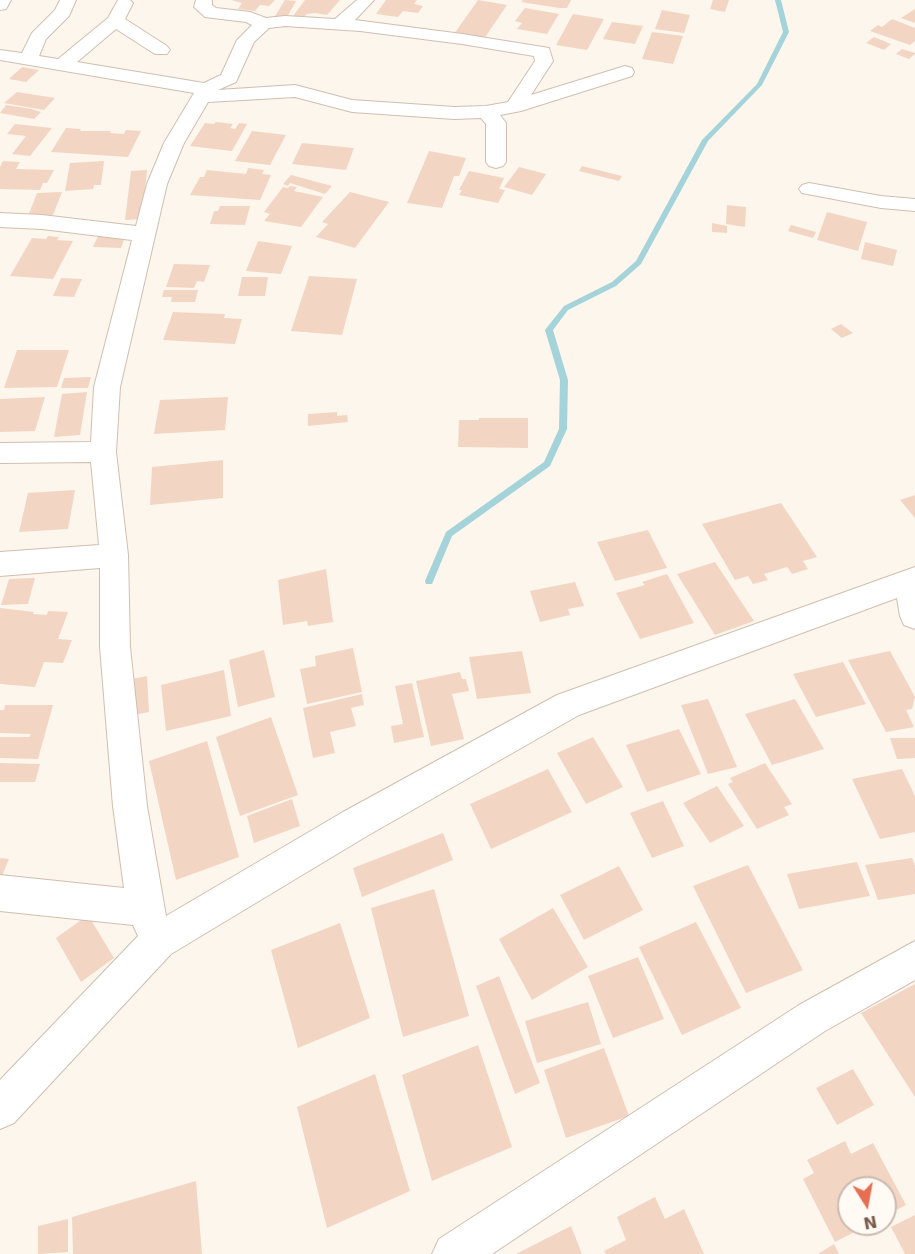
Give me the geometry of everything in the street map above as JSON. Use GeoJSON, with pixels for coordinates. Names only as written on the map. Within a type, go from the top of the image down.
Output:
{"type":"FeatureCollection","features":[{"type":"Feature","properties":{"kind":"street"},"geometry":{"type":"LineString","coordinates":[[0,5],[3,0]]}},
{"type":"Feature","properties":{"kind":"street"},"geometry":{"type":"LineString","coordinates":[[28,60],[38,37],[63,12],[68,0]]}},
{"type":"Feature","properties":{"kind":"street"},"geometry":{"type":"LineString","coordinates":[[204,0],[203,7],[212,13],[250,17],[264,24]]}},
{"type":"Feature","properties":{"kind":"street"},"geometry":{"type":"LineString","coordinates":[[339,24],[356,12],[366,0]]}},
{"type":"Feature","properties":{"kind":"street"},"geometry":{"type":"LineString","coordinates":[[62,65],[115,21],[124,3]]}},
{"type":"Feature","properties":{"kind":"street"},"geometry":{"type":"LineString","coordinates":[[115,21],[161,50]]}},
{"type":"Feature","properties":{"kind":"street"},"geometry":{"type":"LineString","coordinates":[[158,941],[145,908],[130,806],[115,648],[114,555],[103,452],[108,387],[143,234],[158,184],[174,143],[203,93],[229,78],[246,40],[264,24],[285,21],[339,24],[462,39],[543,52],[544,61],[514,107]]}},
{"type":"Feature","properties":{"kind":"street"},"geometry":{"type":"LineString","coordinates":[[0,55],[203,93],[295,91],[352,106],[454,113],[486,112],[514,107],[625,72]]}},
{"type":"Feature","properties":{"kind":"street"},"geometry":{"type":"LineString","coordinates":[[486,112],[496,123],[496,162]]}},
{"type":"Feature","properties":{"kind":"street"},"geometry":{"type":"LineString","coordinates":[[810,189],[881,202],[915,205]]}},
{"type":"Feature","properties":{"kind":"street"},"geometry":{"type":"LineString","coordinates":[[0,220],[42,222],[143,234]]}},
{"type":"Feature","properties":{"kind":"street"},"geometry":{"type":"LineString","coordinates":[[0,453],[103,452]]}},
{"type":"Feature","properties":{"kind":"street"},"geometry":{"type":"LineString","coordinates":[[0,564],[114,555]]}},
{"type":"Feature","properties":{"kind":"street"},"geometry":{"type":"LineString","coordinates":[[0,1109],[158,941],[355,824],[568,705],[912,580],[915,616]]}},
{"type":"Feature","properties":{"kind":"street"},"geometry":{"type":"LineString","coordinates":[[0,893],[145,908]]}},
{"type":"Feature","properties":{"kind":"street"},"geometry":{"type":"LineString","coordinates":[[460,1252],[812,1018],[915,959]]}},
{"type":"Feature","properties":{"kind":"building"},"geometry":{"type":"Polygon","coordinates":[[[231,0],[275,0],[269,6],[260,5],[255,11],[238,9],[242,3],[231,0]]]}},
{"type":"Feature","properties":{"kind":"building"},"geometry":{"type":"Polygon","coordinates":[[[285,0],[296,1],[287,17],[275,16],[285,0]]]}},
{"type":"Feature","properties":{"kind":"building"},"geometry":{"type":"Polygon","coordinates":[[[305,0],[340,0],[327,15],[315,13],[304,17],[293,16],[305,0]]]}},
{"type":"Feature","properties":{"kind":"building"},"geometry":{"type":"Polygon","coordinates":[[[386,0],[417,0],[414,4],[423,6],[418,13],[403,11],[398,17],[376,14],[386,0]]]}},
{"type":"Feature","properties":{"kind":"building"},"geometry":{"type":"Polygon","coordinates":[[[478,0],[507,5],[484,39],[454,34],[478,0]]]}},
{"type":"Feature","properties":{"kind":"building"},"geometry":{"type":"Polygon","coordinates":[[[523,0],[571,0],[567,8],[559,8],[521,2],[523,0]]]}},
{"type":"Feature","properties":{"kind":"building"},"geometry":{"type":"Polygon","coordinates":[[[713,0],[729,0],[725,12],[710,9],[713,0]]]}},
{"type":"Feature","properties":{"kind":"building"},"geometry":{"type":"Polygon","coordinates":[[[525,8],[559,14],[547,34],[517,29],[522,23],[515,21],[525,8]]]}},
{"type":"Feature","properties":{"kind":"building"},"geometry":{"type":"Polygon","coordinates":[[[915,9],[915,23],[901,18],[915,9]]]}},
{"type":"Feature","properties":{"kind":"building"},"geometry":{"type":"Polygon","coordinates":[[[662,10],[690,15],[684,33],[655,29],[662,10]]]}},
{"type":"Feature","properties":{"kind":"building"},"geometry":{"type":"Polygon","coordinates":[[[573,14],[604,19],[587,50],[556,45],[573,14]]]}},
{"type":"Feature","properties":{"kind":"building"},"geometry":{"type":"Polygon","coordinates":[[[892,19],[915,28],[915,41],[910,45],[870,31],[878,25],[882,27],[892,19]]]}},
{"type":"Feature","properties":{"kind":"building"},"geometry":{"type":"Polygon","coordinates":[[[612,22],[643,26],[635,44],[603,39],[612,22]]]}},
{"type":"Feature","properties":{"kind":"building"},"geometry":{"type":"Polygon","coordinates":[[[652,32],[683,36],[673,64],[642,59],[652,32]]]}},
{"type":"Feature","properties":{"kind":"building"},"geometry":{"type":"Polygon","coordinates":[[[874,37],[891,44],[884,50],[866,43],[874,37]]]}},
{"type":"Feature","properties":{"kind":"building"},"geometry":{"type":"Polygon","coordinates":[[[902,49],[915,54],[909,59],[896,54],[902,49]]]}},
{"type":"Feature","properties":{"kind":"building"},"geometry":{"type":"Polygon","coordinates":[[[22,67],[39,70],[26,82],[9,79],[22,67]]]}},
{"type":"Feature","properties":{"kind":"building"},"geometry":{"type":"Polygon","coordinates":[[[17,92],[55,98],[44,110],[4,103],[17,92]]]}},
{"type":"Feature","properties":{"kind":"building"},"geometry":{"type":"Polygon","coordinates":[[[6,105],[41,112],[34,119],[0,113],[6,105]]]}},
{"type":"Feature","properties":{"kind":"building"},"geometry":{"type":"Polygon","coordinates":[[[216,122],[233,124],[230,128],[235,129],[239,123],[247,124],[232,151],[190,146],[205,123],[214,124],[216,122]]]}},
{"type":"Feature","properties":{"kind":"building"},"geometry":{"type":"Polygon","coordinates":[[[15,124],[52,128],[30,156],[12,154],[26,136],[7,134],[15,124]]]}},
{"type":"Feature","properties":{"kind":"building"},"geometry":{"type":"Polygon","coordinates":[[[66,128],[124,134],[126,130],[141,131],[128,157],[51,152],[66,128]]]}},
{"type":"Feature","properties":{"kind":"building"},"geometry":{"type":"Polygon","coordinates":[[[252,131],[286,135],[270,165],[235,161],[252,131]]]}},
{"type":"Feature","properties":{"kind":"building"},"geometry":{"type":"Polygon","coordinates":[[[302,143],[354,148],[346,170],[292,164],[302,143]]]}},
{"type":"Feature","properties":{"kind":"building"},"geometry":{"type":"Polygon","coordinates":[[[429,151],[466,158],[459,176],[454,176],[442,208],[407,203],[429,151]]]}},
{"type":"Feature","properties":{"kind":"building"},"geometry":{"type":"Polygon","coordinates":[[[3,161],[20,162],[16,169],[54,170],[40,190],[0,189],[0,167],[3,161]]]}},
{"type":"Feature","properties":{"kind":"building"},"geometry":{"type":"Polygon","coordinates":[[[104,161],[101,185],[94,185],[93,189],[65,191],[70,163],[104,161]]]}},
{"type":"Feature","properties":{"kind":"building"},"geometry":{"type":"Polygon","coordinates":[[[582,166],[622,176],[619,181],[579,171],[582,166]]]}},
{"type":"Feature","properties":{"kind":"building"},"geometry":{"type":"Polygon","coordinates":[[[519,167],[546,174],[532,195],[504,187],[519,167]]]}},
{"type":"Feature","properties":{"kind":"building"},"geometry":{"type":"Polygon","coordinates":[[[248,168],[264,170],[262,174],[271,175],[260,200],[190,195],[200,177],[204,177],[207,170],[246,174],[248,168]]]}},
{"type":"Feature","properties":{"kind":"building"},"geometry":{"type":"Polygon","coordinates":[[[147,170],[142,219],[125,220],[131,171],[147,170]]]}},
{"type":"Feature","properties":{"kind":"building"},"geometry":{"type":"Polygon","coordinates":[[[469,171],[504,178],[499,189],[505,190],[498,203],[459,195],[462,190],[459,190],[469,171]]]}},
{"type":"Feature","properties":{"kind":"building"},"geometry":{"type":"Polygon","coordinates":[[[291,175],[332,186],[325,194],[290,183],[288,186],[283,184],[291,175]]]}},
{"type":"Feature","properties":{"kind":"building"},"geometry":{"type":"Polygon","coordinates":[[[283,187],[297,187],[294,191],[323,197],[301,227],[264,221],[270,214],[264,212],[283,187]]]}},
{"type":"Feature","properties":{"kind":"building"},"geometry":{"type":"Polygon","coordinates":[[[62,192],[53,215],[28,216],[37,193],[62,192]]]}},
{"type":"Feature","properties":{"kind":"building"},"geometry":{"type":"Polygon","coordinates":[[[350,192],[389,202],[355,248],[316,237],[328,224],[322,222],[350,192]]]}},
{"type":"Feature","properties":{"kind":"building"},"geometry":{"type":"Polygon","coordinates":[[[727,205],[746,207],[745,227],[726,224],[727,205]]]}},
{"type":"Feature","properties":{"kind":"building"},"geometry":{"type":"Polygon","coordinates":[[[220,206],[250,206],[245,225],[210,224],[214,211],[218,211],[220,206]]]}},
{"type":"Feature","properties":{"kind":"building"},"geometry":{"type":"Polygon","coordinates":[[[827,212],[867,222],[858,251],[817,240],[827,212]]]}},
{"type":"Feature","properties":{"kind":"building"},"geometry":{"type":"Polygon","coordinates":[[[712,223],[727,226],[727,233],[712,232],[712,223]]]}},
{"type":"Feature","properties":{"kind":"building"},"geometry":{"type":"Polygon","coordinates":[[[791,225],[816,232],[813,238],[788,231],[791,225]]]}},
{"type":"Feature","properties":{"kind":"building"},"geometry":{"type":"Polygon","coordinates":[[[48,236],[59,237],[57,240],[73,241],[53,279],[10,276],[32,238],[46,239],[48,236]]]}},
{"type":"Feature","properties":{"kind":"building"},"geometry":{"type":"Polygon","coordinates":[[[98,236],[125,237],[121,248],[93,247],[98,236]]]}},
{"type":"Feature","properties":{"kind":"building"},"geometry":{"type":"Polygon","coordinates":[[[258,241],[292,246],[281,274],[246,271],[258,241]]]}},
{"type":"Feature","properties":{"kind":"building"},"geometry":{"type":"Polygon","coordinates":[[[865,242],[897,250],[893,266],[861,259],[865,242]]]}},
{"type":"Feature","properties":{"kind":"building"},"geometry":{"type":"Polygon","coordinates":[[[174,264],[210,265],[204,282],[197,281],[194,288],[166,287],[174,264]]]}},
{"type":"Feature","properties":{"kind":"building"},"geometry":{"type":"Polygon","coordinates":[[[309,276],[357,279],[342,335],[291,331],[309,276]]]}},
{"type":"Feature","properties":{"kind":"building"},"geometry":{"type":"Polygon","coordinates":[[[242,277],[268,277],[265,296],[238,296],[242,277]]]}},
{"type":"Feature","properties":{"kind":"building"},"geometry":{"type":"Polygon","coordinates":[[[61,278],[82,279],[74,297],[53,296],[61,278]]]}},
{"type":"Feature","properties":{"kind":"building"},"geometry":{"type":"Polygon","coordinates":[[[164,290],[198,290],[195,302],[171,302],[172,297],[162,297],[164,290]]]}},
{"type":"Feature","properties":{"kind":"building"},"geometry":{"type":"Polygon","coordinates":[[[173,312],[225,314],[224,318],[242,319],[235,344],[163,340],[173,312]]]}},
{"type":"Feature","properties":{"kind":"building"},"geometry":{"type":"Polygon","coordinates":[[[841,324],[853,333],[842,338],[831,329],[841,324]]]}},
{"type":"Feature","properties":{"kind":"building"},"geometry":{"type":"Polygon","coordinates":[[[17,350],[69,350],[57,387],[4,388],[17,350]]]}},
{"type":"Feature","properties":{"kind":"building"},"geometry":{"type":"Polygon","coordinates":[[[91,377],[88,388],[61,388],[64,378],[91,377]]]}},
{"type":"Feature","properties":{"kind":"building"},"geometry":{"type":"Polygon","coordinates":[[[87,392],[80,435],[54,437],[62,394],[87,392]]]}},
{"type":"Feature","properties":{"kind":"building"},"geometry":{"type":"Polygon","coordinates":[[[45,397],[35,431],[0,432],[0,399],[45,397]]]}},
{"type":"Feature","properties":{"kind":"building"},"geometry":{"type":"Polygon","coordinates":[[[228,397],[225,430],[154,434],[160,400],[228,397]]]}},
{"type":"Feature","properties":{"kind":"building"},"geometry":{"type":"Polygon","coordinates":[[[337,412],[337,416],[347,415],[348,422],[308,426],[308,414],[337,412]]]}},
{"type":"Feature","properties":{"kind":"building"},"geometry":{"type":"Polygon","coordinates":[[[479,418],[528,418],[528,448],[458,447],[459,420],[479,420],[479,418]]]}},
{"type":"Feature","properties":{"kind":"building"},"geometry":{"type":"Polygon","coordinates":[[[223,460],[223,498],[150,505],[152,467],[223,460]]]}},
{"type":"Feature","properties":{"kind":"building"},"geometry":{"type":"Polygon","coordinates":[[[75,490],[68,529],[19,532],[28,493],[75,490]]]}},
{"type":"Feature","properties":{"kind":"building"},"geometry":{"type":"Polygon","coordinates":[[[915,495],[915,518],[900,500],[915,495]]]}},
{"type":"Feature","properties":{"kind":"building"},"geometry":{"type":"Polygon","coordinates":[[[781,503],[817,557],[803,561],[808,569],[792,574],[787,567],[764,574],[768,580],[753,584],[748,576],[735,580],[702,524],[781,503]]]}},
{"type":"Feature","properties":{"kind":"building"},"geometry":{"type":"Polygon","coordinates":[[[648,530],[667,568],[615,581],[597,542],[648,530]]]}},
{"type":"Feature","properties":{"kind":"building"},"geometry":{"type":"Polygon","coordinates":[[[715,562],[754,621],[715,635],[677,574],[715,562]]]}},
{"type":"Feature","properties":{"kind":"building"},"geometry":{"type":"Polygon","coordinates":[[[326,569],[333,622],[308,626],[307,621],[283,625],[278,580],[326,569]]]}},
{"type":"Feature","properties":{"kind":"building"},"geometry":{"type":"Polygon","coordinates":[[[667,574],[694,623],[640,639],[616,593],[645,585],[642,582],[667,574]]]}},
{"type":"Feature","properties":{"kind":"building"},"geometry":{"type":"Polygon","coordinates":[[[35,578],[28,604],[1,605],[9,579],[35,578]]]}},
{"type":"Feature","properties":{"kind":"building"},"geometry":{"type":"Polygon","coordinates":[[[575,582],[584,606],[568,609],[570,615],[540,622],[530,591],[575,582]]]}},
{"type":"Feature","properties":{"kind":"building"},"geometry":{"type":"Polygon","coordinates":[[[0,608],[47,615],[48,611],[68,612],[58,639],[72,640],[63,663],[44,662],[35,687],[0,684],[0,608]]]}},
{"type":"Feature","properties":{"kind":"building"},"geometry":{"type":"Polygon","coordinates":[[[353,648],[362,692],[307,704],[300,669],[316,666],[315,656],[353,648]]]}},
{"type":"Feature","properties":{"kind":"building"},"geometry":{"type":"Polygon","coordinates":[[[264,650],[275,697],[238,707],[229,660],[264,650]]]}},
{"type":"Feature","properties":{"kind":"building"},"geometry":{"type":"Polygon","coordinates":[[[522,651],[531,693],[477,699],[469,657],[522,651]]]}},
{"type":"Feature","properties":{"kind":"building"},"geometry":{"type":"Polygon","coordinates":[[[890,651],[915,697],[912,709],[906,710],[914,727],[886,732],[848,660],[890,651]]]}},
{"type":"Feature","properties":{"kind":"building"},"geometry":{"type":"Polygon","coordinates":[[[843,662],[866,704],[816,717],[793,674],[843,662]]]}},
{"type":"Feature","properties":{"kind":"building"},"geometry":{"type":"Polygon","coordinates":[[[224,670],[231,716],[166,731],[161,685],[224,670]]]}},
{"type":"Feature","properties":{"kind":"building"},"geometry":{"type":"Polygon","coordinates":[[[460,672],[462,679],[466,679],[469,691],[452,694],[464,739],[431,746],[416,681],[460,672]]]}},
{"type":"Feature","properties":{"kind":"building"},"geometry":{"type":"Polygon","coordinates":[[[147,676],[149,712],[129,716],[128,680],[147,676]]]}},
{"type":"Feature","properties":{"kind":"building"},"geometry":{"type":"Polygon","coordinates":[[[412,683],[424,737],[394,743],[391,726],[403,724],[395,686],[412,683]]]}},
{"type":"Feature","properties":{"kind":"building"},"geometry":{"type":"Polygon","coordinates":[[[362,694],[364,705],[351,708],[356,726],[330,732],[335,753],[313,758],[303,708],[362,694]]]}},
{"type":"Feature","properties":{"kind":"building"},"geometry":{"type":"Polygon","coordinates":[[[708,699],[737,767],[708,774],[681,705],[708,699]]]}},
{"type":"Feature","properties":{"kind":"building"},"geometry":{"type":"Polygon","coordinates":[[[795,699],[824,749],[772,765],[745,714],[795,699]]]}},
{"type":"Feature","properties":{"kind":"building"},"geometry":{"type":"Polygon","coordinates":[[[5,705],[53,705],[38,759],[0,758],[0,737],[29,737],[31,734],[0,733],[0,710],[4,710],[5,705]]]}},
{"type":"Feature","properties":{"kind":"building"},"geometry":{"type":"Polygon","coordinates":[[[271,717],[298,795],[240,816],[216,737],[271,717]]]}},
{"type":"Feature","properties":{"kind":"building"},"geometry":{"type":"Polygon","coordinates":[[[679,729],[701,774],[647,792],[626,745],[679,729]]]}},
{"type":"Feature","properties":{"kind":"building"},"geometry":{"type":"Polygon","coordinates":[[[593,737],[623,787],[586,804],[557,753],[593,737]]]}},
{"type":"Feature","properties":{"kind":"building"},"geometry":{"type":"Polygon","coordinates":[[[890,738],[915,738],[915,758],[897,759],[890,738]]]}},
{"type":"Feature","properties":{"kind":"building"},"geometry":{"type":"Polygon","coordinates":[[[207,741],[239,857],[176,880],[149,761],[207,741]]]}},
{"type":"Feature","properties":{"kind":"building"},"geometry":{"type":"Polygon","coordinates":[[[0,763],[40,764],[35,782],[0,782],[0,763]]]}},
{"type":"Feature","properties":{"kind":"building"},"geometry":{"type":"Polygon","coordinates":[[[765,763],[792,804],[784,807],[789,815],[757,829],[728,784],[733,782],[730,778],[765,763]]]}},
{"type":"Feature","properties":{"kind":"building"},"geometry":{"type":"Polygon","coordinates":[[[548,769],[572,812],[491,849],[470,804],[548,769]]]}},
{"type":"Feature","properties":{"kind":"building"},"geometry":{"type":"Polygon","coordinates":[[[902,769],[915,796],[915,832],[880,839],[852,779],[902,769]]]}},
{"type":"Feature","properties":{"kind":"building"},"geometry":{"type":"Polygon","coordinates":[[[717,786],[744,826],[710,843],[683,803],[717,786]]]}},
{"type":"Feature","properties":{"kind":"building"},"geometry":{"type":"Polygon","coordinates":[[[292,799],[300,826],[254,843],[247,816],[292,799]]]}},
{"type":"Feature","properties":{"kind":"building"},"geometry":{"type":"Polygon","coordinates":[[[663,801],[684,846],[652,858],[630,813],[663,801]]]}},
{"type":"Feature","properties":{"kind":"building"},"geometry":{"type":"Polygon","coordinates":[[[443,833],[453,860],[362,897],[353,868],[443,833]]]}},
{"type":"Feature","properties":{"kind":"building"},"geometry":{"type":"Polygon","coordinates":[[[0,858],[9,859],[0,881],[0,858]]]}},
{"type":"Feature","properties":{"kind":"building"},"geometry":{"type":"Polygon","coordinates":[[[912,858],[915,866],[915,894],[878,900],[865,865],[912,858]]]}},
{"type":"Feature","properties":{"kind":"building"},"geometry":{"type":"Polygon","coordinates":[[[857,862],[870,896],[799,909],[787,874],[857,862]]]}},
{"type":"Feature","properties":{"kind":"building"},"geometry":{"type":"Polygon","coordinates":[[[748,865],[803,970],[746,993],[693,886],[748,865]]]}},
{"type":"Feature","properties":{"kind":"building"},"geometry":{"type":"Polygon","coordinates":[[[619,866],[643,910],[584,940],[560,895],[619,866]]]}},
{"type":"Feature","properties":{"kind":"building"},"geometry":{"type":"Polygon","coordinates":[[[434,889],[469,1016],[403,1037],[371,908],[434,889]]]}},
{"type":"Feature","properties":{"kind":"building"},"geometry":{"type":"Polygon","coordinates":[[[553,908],[588,967],[532,1000],[499,939],[553,908]]]}},
{"type":"Feature","properties":{"kind":"building"},"geometry":{"type":"Polygon","coordinates":[[[88,915],[114,958],[81,982],[56,938],[88,915]]]}},
{"type":"Feature","properties":{"kind":"building"},"geometry":{"type":"Polygon","coordinates":[[[696,922],[741,1008],[682,1035],[639,947],[696,922]]]}},
{"type":"Feature","properties":{"kind":"building"},"geometry":{"type":"Polygon","coordinates":[[[340,923],[370,1018],[298,1048],[271,950],[340,923]]]}},
{"type":"Feature","properties":{"kind":"building"},"geometry":{"type":"Polygon","coordinates":[[[638,957],[664,1019],[613,1038],[588,976],[638,957]]]}},
{"type":"Feature","properties":{"kind":"building"},"geometry":{"type":"Polygon","coordinates":[[[499,976],[540,1083],[515,1094],[476,986],[499,976]]]}},
{"type":"Feature","properties":{"kind":"building"},"geometry":{"type":"Polygon","coordinates":[[[915,984],[915,1097],[861,1013],[915,984]]]}},
{"type":"Feature","properties":{"kind":"building"},"geometry":{"type":"Polygon","coordinates":[[[588,1002],[601,1044],[537,1063],[525,1021],[588,1002]]]}},
{"type":"Feature","properties":{"kind":"building"},"geometry":{"type":"Polygon","coordinates":[[[478,1045],[512,1147],[432,1181],[402,1075],[478,1045]]]}},
{"type":"Feature","properties":{"kind":"building"},"geometry":{"type":"Polygon","coordinates":[[[604,1048],[629,1116],[566,1138],[544,1070],[604,1048]]]}},
{"type":"Feature","properties":{"kind":"building"},"geometry":{"type":"Polygon","coordinates":[[[853,1069],[874,1105],[837,1125],[816,1088],[853,1069]]]}},
{"type":"Feature","properties":{"kind":"building"},"geometry":{"type":"Polygon","coordinates":[[[375,1074],[410,1191],[327,1228],[297,1107],[375,1074]]]}},
{"type":"Feature","properties":{"kind":"building"},"geometry":{"type":"Polygon","coordinates":[[[845,1141],[851,1154],[873,1143],[891,1176],[837,1176],[837,1236],[847,1236],[835,1242],[803,1179],[814,1173],[807,1160],[845,1141]]]}},
{"type":"Feature","properties":{"kind":"building"},"geometry":{"type":"Polygon","coordinates":[[[196,1181],[202,1254],[73,1254],[72,1217],[196,1181]]]}},
{"type":"Feature","properties":{"kind":"building"},"geometry":{"type":"Polygon","coordinates":[[[897,1188],[906,1205],[897,1210],[897,1188]]]}},
{"type":"Feature","properties":{"kind":"building"},"geometry":{"type":"Polygon","coordinates":[[[655,1197],[665,1219],[684,1209],[704,1254],[606,1254],[604,1251],[626,1240],[617,1217],[655,1197]]]}},
{"type":"Feature","properties":{"kind":"building"},"geometry":{"type":"Polygon","coordinates":[[[915,1215],[915,1254],[905,1254],[896,1236],[897,1224],[915,1215]]]}},
{"type":"Feature","properties":{"kind":"building"},"geometry":{"type":"Polygon","coordinates":[[[68,1219],[68,1252],[38,1254],[38,1226],[68,1219]]]}},
{"type":"Feature","properties":{"kind":"building"},"geometry":{"type":"Polygon","coordinates":[[[571,1226],[582,1254],[516,1254],[571,1226]]]}},
{"type":"Feature","properties":{"kind":"building"},"geometry":{"type":"Polygon","coordinates":[[[834,1244],[839,1254],[818,1254],[834,1244]]]}},
{"type":"Feature","properties":{"kind":"waterway"},"geometry":{"type":"LineString","coordinates":[[429,581],[449,534],[547,464],[563,429],[564,380],[549,330],[566,308],[614,284],[639,262],[705,140],[759,85],[786,32],[778,0]]}}]}
